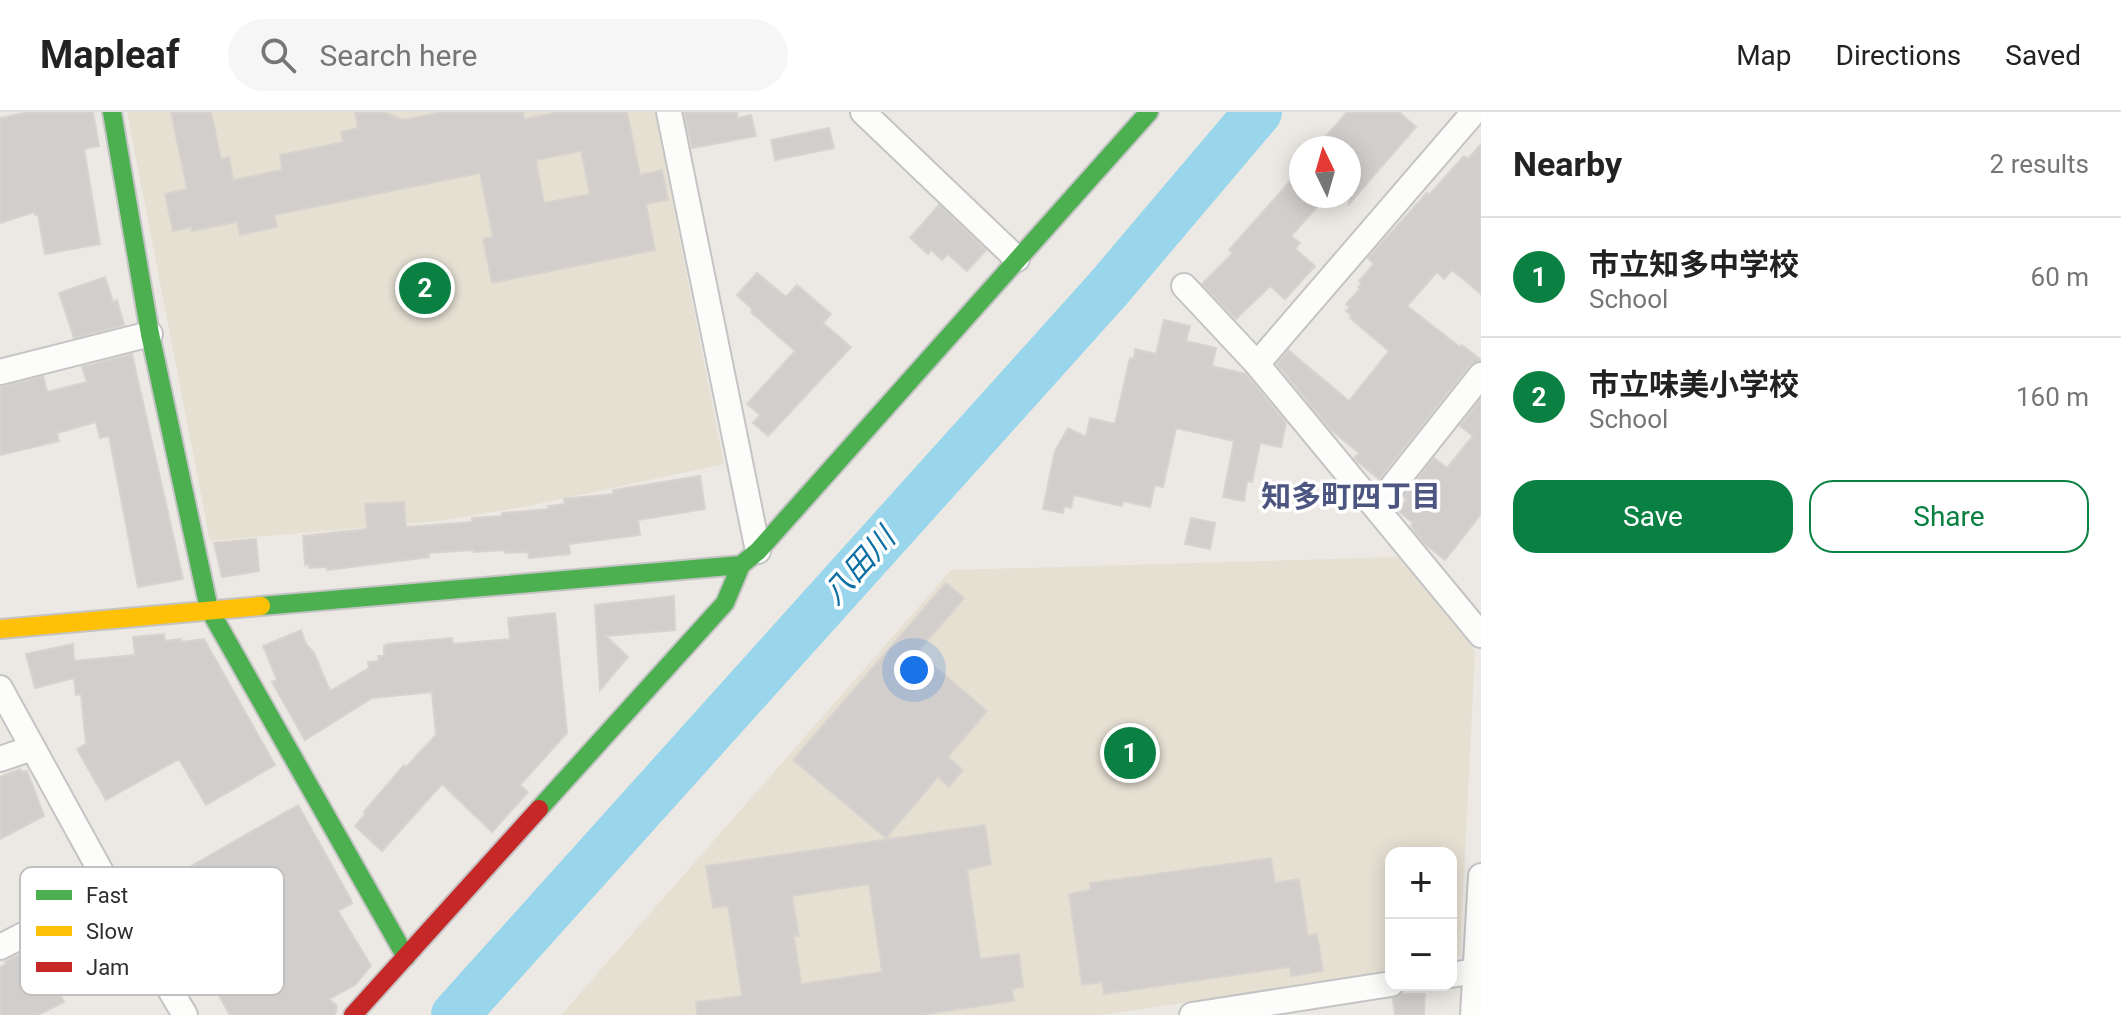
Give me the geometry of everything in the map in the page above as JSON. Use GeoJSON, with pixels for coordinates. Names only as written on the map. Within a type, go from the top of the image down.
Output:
{"type":"FeatureCollection","features":[{"type":"Feature","properties":{"kind":"street"},"geometry":{"type":"LineString","coordinates":[[112,112],[150,334],[209,609],[406,957]]}},
{"type":"Feature","properties":{"kind":"street"},"geometry":{"type":"LineString","coordinates":[[669,112],[750,558]]}},
{"type":"Feature","properties":{"kind":"street"},"geometry":{"type":"LineString","coordinates":[[863,112],[1017,259]]}},
{"type":"Feature","properties":{"kind":"street"},"geometry":{"type":"LineString","coordinates":[[353,1015],[725,603],[750,558],[1149,112]]}},
{"type":"Feature","properties":{"kind":"street"},"geometry":{"type":"LineString","coordinates":[[1257,364],[1474,112]]}},
{"type":"Feature","properties":{"kind":"street"},"geometry":{"type":"LineString","coordinates":[[1184,286],[1257,364],[1481,635]]}},
{"type":"Feature","properties":{"kind":"street"},"geometry":{"type":"LineString","coordinates":[[0,372],[150,334]]}},
{"type":"Feature","properties":{"kind":"street"},"geometry":{"type":"LineString","coordinates":[[1377,506],[1481,375]]}},
{"type":"Feature","properties":{"kind":"street"},"geometry":{"type":"LineString","coordinates":[[0,629],[750,558]]}},
{"type":"Feature","properties":{"kind":"street"},"geometry":{"type":"LineString","coordinates":[[0,688],[98,867]]}},
{"type":"Feature","properties":{"kind":"street"},"geometry":{"type":"LineString","coordinates":[[0,759],[32,748]]}},
{"type":"Feature","properties":{"kind":"street"},"geometry":{"type":"LineString","coordinates":[[1473,1015],[1481,876]]}},
{"type":"Feature","properties":{"kind":"street"},"geometry":{"type":"LineString","coordinates":[[0,947],[20,937]]}},
{"type":"Feature","properties":{"kind":"street"},"geometry":{"type":"LineString","coordinates":[[1457,974],[1475,971]]}},
{"type":"Feature","properties":{"kind":"street"},"geometry":{"type":"LineString","coordinates":[[1192,1015],[1385,985]]}},
{"type":"Feature","properties":{"kind":"street"},"geometry":{"type":"LineString","coordinates":[[173,995],[185,1015]]}},
{"type":"Feature","properties":{"kind":"shaded area"},"geometry":{"type":"Polygon","coordinates":[[[127,112],[655,112],[724,464],[528,506],[439,521],[210,541],[127,112]]]}},
{"type":"Feature","properties":{"kind":"shaded area"},"geometry":{"type":"Polygon","coordinates":[[[1402,557],[1469,639],[1475,653],[1460,955],[1457,958],[1457,847],[1385,847],[1385,973],[1101,1015],[561,1015],[951,570],[1402,557]]]}},
{"type":"Feature","properties":{"kind":"building"},"geometry":{"type":"Polygon","coordinates":[[[29,112],[93,112],[99,146],[84,149],[100,244],[45,254],[38,215],[34,212],[0,223],[0,118],[29,112]]]}},
{"type":"Feature","properties":{"kind":"building"},"geometry":{"type":"Polygon","coordinates":[[[171,112],[211,112],[221,159],[229,157],[233,180],[282,170],[280,155],[343,142],[341,132],[358,128],[355,112],[384,112],[403,120],[442,112],[523,112],[524,119],[559,112],[627,112],[640,175],[662,170],[668,200],[646,204],[655,250],[492,283],[483,239],[493,237],[480,173],[274,215],[277,227],[240,235],[237,222],[192,231],[191,227],[173,231],[165,194],[187,189],[171,112]],[[581,151],[536,160],[544,203],[590,194],[581,151]]]}},
{"type":"Feature","properties":{"kind":"building"},"geometry":{"type":"Polygon","coordinates":[[[684,112],[737,112],[738,118],[751,115],[756,136],[692,148],[684,112]]]}},
{"type":"Feature","properties":{"kind":"building"},"geometry":{"type":"Polygon","coordinates":[[[1347,112],[1399,112],[1416,127],[1361,190],[1361,136],[1326,136],[1347,112]]]}},
{"type":"Feature","properties":{"kind":"building"},"geometry":{"type":"Polygon","coordinates":[[[829,128],[834,148],[775,160],[771,140],[829,128]]]}},
{"type":"Feature","properties":{"kind":"building"},"geometry":{"type":"Polygon","coordinates":[[[1481,144],[1481,294],[1452,270],[1444,279],[1437,272],[1407,306],[1481,360],[1469,366],[1379,479],[1354,458],[1359,453],[1331,430],[1277,364],[1288,350],[1349,401],[1389,351],[1350,318],[1352,316],[1346,311],[1350,307],[1346,304],[1360,289],[1358,287],[1362,283],[1359,281],[1374,264],[1368,258],[1427,193],[1429,195],[1464,156],[1468,159],[1481,144]]]}},
{"type":"Feature","properties":{"kind":"building"},"geometry":{"type":"Polygon","coordinates":[[[1289,182],[1289,208],[1316,208],[1291,236],[1300,243],[1295,249],[1315,266],[1285,299],[1270,286],[1236,319],[1202,284],[1233,253],[1229,250],[1289,182]]]}},
{"type":"Feature","properties":{"kind":"building"},"geometry":{"type":"Polygon","coordinates":[[[939,205],[986,250],[967,271],[948,254],[942,260],[931,250],[928,254],[910,238],[939,205]]]}},
{"type":"Feature","properties":{"kind":"building"},"geometry":{"type":"Polygon","coordinates":[[[757,273],[786,297],[797,285],[831,314],[823,323],[851,347],[768,436],[753,423],[760,415],[747,404],[795,351],[751,312],[753,310],[737,295],[757,273]]]}},
{"type":"Feature","properties":{"kind":"building"},"geometry":{"type":"Polygon","coordinates":[[[105,277],[113,302],[117,300],[124,325],[74,338],[59,293],[105,277]]]}},
{"type":"Feature","properties":{"kind":"building"},"geometry":{"type":"Polygon","coordinates":[[[1164,320],[1190,326],[1186,341],[1216,348],[1212,366],[1246,374],[1286,423],[1281,447],[1260,443],[1252,482],[1247,481],[1244,501],[1223,497],[1234,441],[1176,428],[1163,487],[1155,485],[1150,507],[1123,501],[1122,506],[1074,495],[1071,508],[1064,506],[1063,513],[1043,509],[1055,451],[1068,428],[1086,437],[1090,418],[1115,424],[1130,358],[1134,359],[1135,349],[1156,354],[1164,320]]]}},
{"type":"Feature","properties":{"kind":"building"},"geometry":{"type":"Polygon","coordinates":[[[132,354],[183,579],[138,587],[109,436],[100,438],[96,422],[57,433],[59,441],[0,455],[0,387],[43,376],[47,392],[87,382],[82,367],[132,354]]]}},
{"type":"Feature","properties":{"kind":"building"},"geometry":{"type":"Polygon","coordinates":[[[1481,399],[1481,514],[1445,560],[1424,543],[1411,526],[1413,523],[1397,510],[1407,500],[1403,497],[1434,458],[1447,468],[1473,436],[1460,426],[1481,399]]]}},
{"type":"Feature","properties":{"kind":"building"},"geometry":{"type":"Polygon","coordinates":[[[700,476],[705,509],[638,520],[640,535],[569,544],[570,554],[529,558],[528,552],[474,550],[429,553],[429,557],[327,570],[327,567],[309,568],[309,564],[305,565],[303,536],[367,529],[365,504],[404,502],[406,527],[472,522],[472,518],[549,509],[548,506],[565,504],[564,499],[614,494],[613,490],[700,476]]]}},
{"type":"Feature","properties":{"kind":"building"},"geometry":{"type":"Polygon","coordinates":[[[1191,518],[1215,523],[1210,549],[1185,544],[1191,518]]]}},
{"type":"Feature","properties":{"kind":"building"},"geometry":{"type":"Polygon","coordinates":[[[256,539],[259,571],[222,577],[214,543],[256,539]]]}},
{"type":"Feature","properties":{"kind":"building"},"geometry":{"type":"Polygon","coordinates":[[[946,583],[964,598],[918,652],[987,711],[948,757],[963,770],[949,787],[938,777],[886,838],[793,760],[946,583]]]}},
{"type":"Feature","properties":{"kind":"building"},"geometry":{"type":"Polygon","coordinates":[[[674,596],[675,630],[606,636],[628,657],[600,690],[595,605],[674,596]]]}},
{"type":"Feature","properties":{"kind":"building"},"geometry":{"type":"Polygon","coordinates":[[[555,613],[567,733],[520,785],[528,792],[492,832],[442,784],[382,851],[355,826],[404,765],[406,767],[436,735],[432,692],[372,698],[305,740],[272,682],[277,680],[263,646],[301,630],[330,691],[369,668],[368,662],[379,661],[378,656],[384,656],[384,646],[388,644],[452,638],[453,644],[510,639],[508,618],[555,613]]]}},
{"type":"Feature","properties":{"kind":"building"},"geometry":{"type":"Polygon","coordinates":[[[164,634],[165,641],[204,639],[275,765],[206,805],[179,759],[106,800],[77,749],[86,744],[81,694],[76,695],[74,678],[35,688],[26,654],[73,644],[74,661],[135,655],[133,637],[164,634]]]}},
{"type":"Feature","properties":{"kind":"building"},"geometry":{"type":"Polygon","coordinates":[[[20,769],[27,771],[44,816],[0,839],[0,777],[20,769]]]}},
{"type":"Feature","properties":{"kind":"building"},"geometry":{"type":"Polygon","coordinates":[[[298,805],[350,898],[352,903],[338,911],[371,966],[355,985],[329,999],[337,1006],[335,1015],[230,1015],[219,995],[284,995],[284,867],[190,867],[298,805]]]}},
{"type":"Feature","properties":{"kind":"building"},"geometry":{"type":"Polygon","coordinates":[[[985,825],[991,864],[967,870],[980,959],[1019,954],[1023,987],[1012,989],[1014,1001],[920,1015],[697,1015],[696,1002],[742,996],[728,906],[713,908],[706,866],[985,825]],[[869,884],[792,896],[799,936],[794,936],[801,984],[882,972],[869,884]]]}},
{"type":"Feature","properties":{"kind":"building"},"geometry":{"type":"Polygon","coordinates":[[[1271,858],[1275,883],[1299,879],[1308,936],[1317,934],[1323,971],[1291,976],[1290,967],[1104,994],[1102,982],[1082,985],[1069,894],[1091,890],[1090,883],[1271,858]]]}},
{"type":"Feature","properties":{"kind":"building"},"geometry":{"type":"Polygon","coordinates":[[[20,954],[20,995],[60,995],[64,1002],[38,1015],[0,1015],[0,967],[20,954]]]}},
{"type":"Feature","properties":{"kind":"building"},"geometry":{"type":"Polygon","coordinates":[[[1402,994],[1425,994],[1424,1015],[1395,1015],[1393,999],[1402,994]]]}},
{"type":"Feature","properties":{"kind":"waterway","name":"八田川"},"geometry":{"type":"LineString","coordinates":[[455,1015],[1108,289],[1258,112]]}},
{"type":"Feature","properties":{"kind":"traffic: fast"},"geometry":{"type":"LineString","coordinates":[[112,112],[150,334],[209,609],[406,957]]}},
{"type":"Feature","properties":{"kind":"traffic: fast"},"geometry":{"type":"LineString","coordinates":[[539,809],[725,603],[741,565],[758,551],[1149,112]]}},
{"type":"Feature","properties":{"kind":"traffic: fast"},"geometry":{"type":"LineString","coordinates":[[261,606],[741,565]]}},
{"type":"Feature","properties":{"kind":"traffic: slow"},"geometry":{"type":"LineString","coordinates":[[0,629],[261,606]]}},
{"type":"Feature","properties":{"kind":"traffic: jam"},"geometry":{"type":"LineString","coordinates":[[353,1015],[539,809]]}},
{"type":"Feature","properties":{"kind":"place","name":"市立味美小学校"},"geometry":{"type":"Point","coordinates":[425,288]}},
{"type":"Feature","properties":{"kind":"place","name":"市立知多中学校"},"geometry":{"type":"Point","coordinates":[1130,753]}},
{"type":"Feature","properties":{"kind":"district","name":"知多町四丁目"},"geometry":{"type":"Point","coordinates":[1351,497]}}]}
